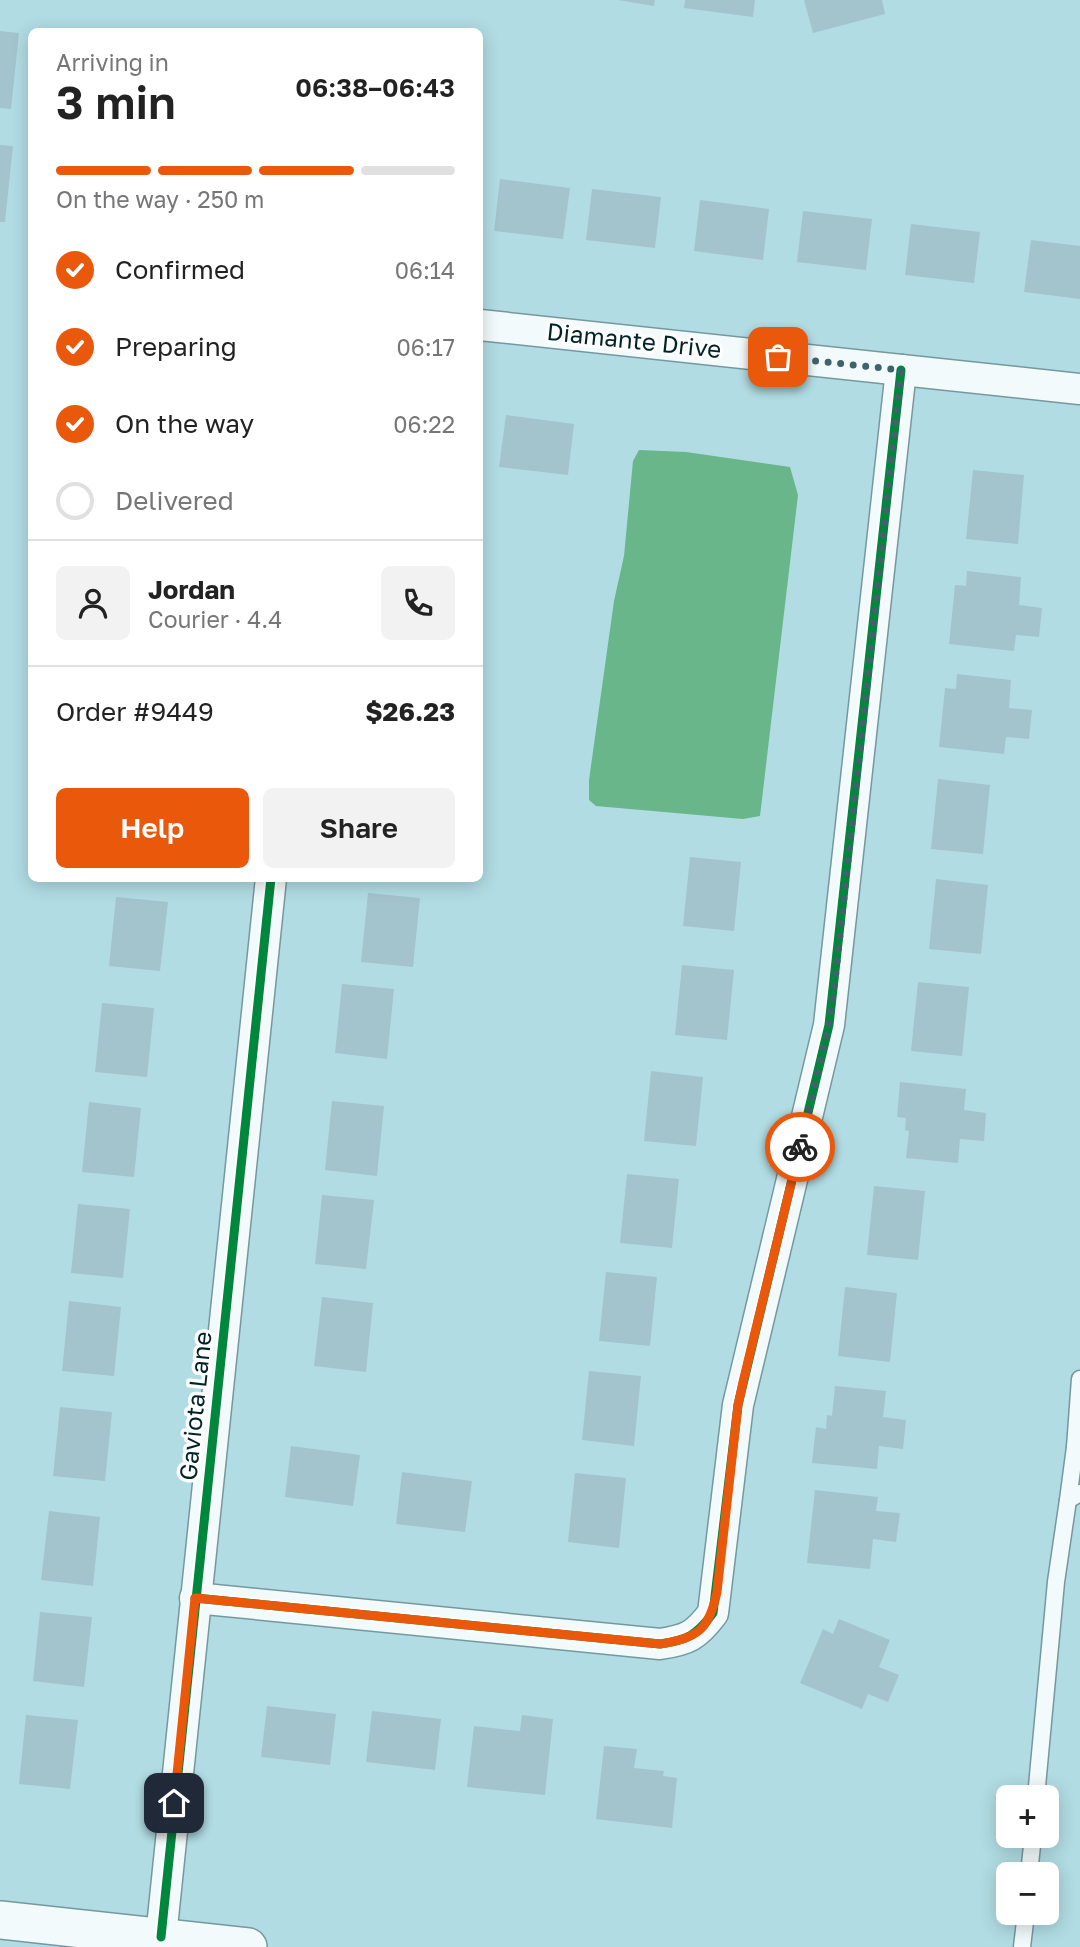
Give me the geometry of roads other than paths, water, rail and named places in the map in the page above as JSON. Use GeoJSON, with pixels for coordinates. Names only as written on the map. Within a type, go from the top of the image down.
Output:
{"type":"FeatureCollection","features":[{"type":"Feature","properties":{"kind":"street","name":"Diamante Drive"},"geometry":{"type":"LineString","coordinates":[[483,325],[1080,389]]}},
{"type":"Feature","properties":{"kind":"street"},"geometry":{"type":"LineString","coordinates":[[195,1598],[660,1644],[684,1640],[701,1630],[713,1614],[738,1405],[829,1025],[901,370]]}},
{"type":"Feature","properties":{"kind":"street","name":"Gaviota Lane"},"geometry":{"type":"LineString","coordinates":[[161,1937],[271,882]]}},
{"type":"Feature","properties":{"kind":"street"},"geometry":{"type":"LineString","coordinates":[[0,1920],[248,1947]]}},
{"type":"Feature","properties":{"kind":"lane"},"geometry":{"type":"LineString","coordinates":[[1037,1785],[1056,1582],[1074,1496],[1080,1379]]}},
{"type":"Feature","properties":{"kind":"lane"},"geometry":{"type":"LineString","coordinates":[[1023,1947],[1025,1925]]}}]}
